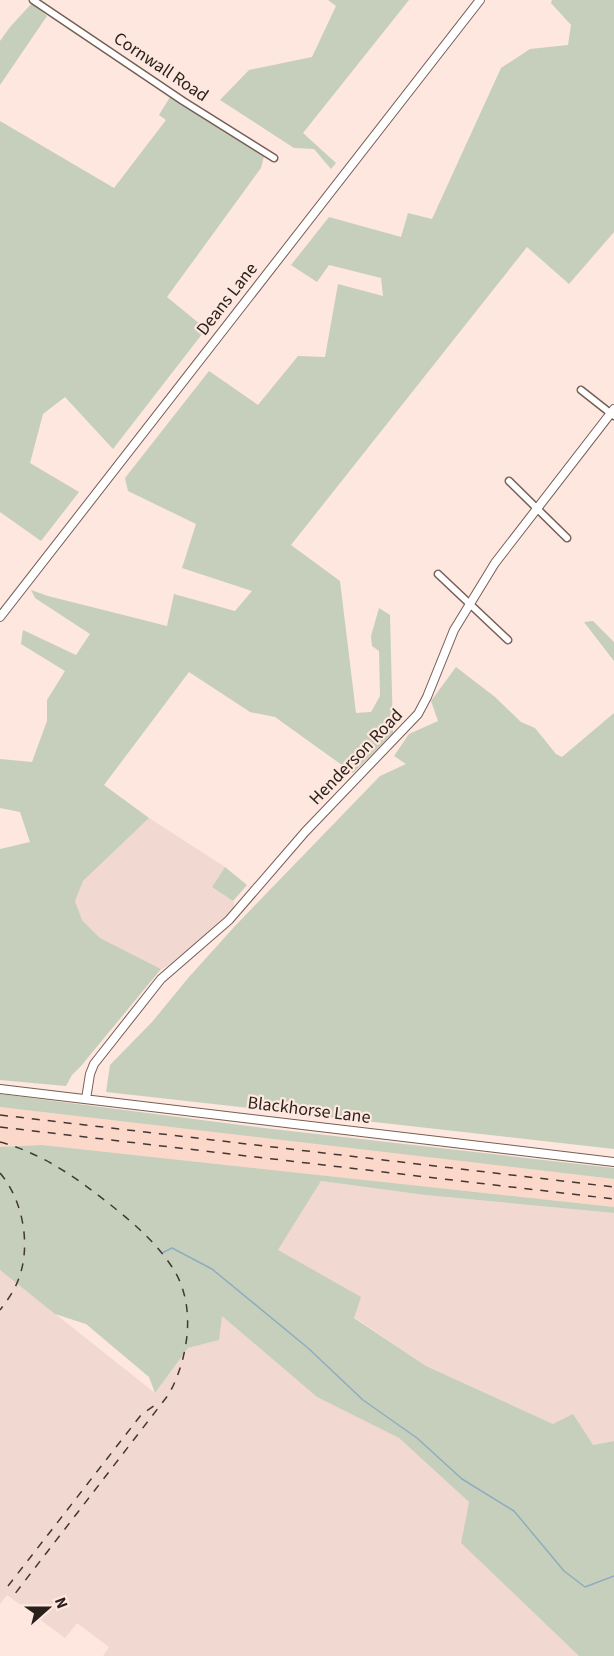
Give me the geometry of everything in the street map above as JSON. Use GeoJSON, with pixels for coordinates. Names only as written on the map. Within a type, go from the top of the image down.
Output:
{"type":"FeatureCollection","features":[{"type":"Feature","properties":{"kind":"street","name":"Cornwall Road"},"geometry":{"type":"LineString","coordinates":[[33,0],[183,101],[274,158]]}},
{"type":"Feature","properties":{"kind":"street","name":"Deans Lane"},"geometry":{"type":"LineString","coordinates":[[0,617],[480,0]]}},
{"type":"Feature","properties":{"kind":"street"},"geometry":{"type":"LineString","coordinates":[[581,390],[613,413]]}},
{"type":"Feature","properties":{"kind":"street","name":"Henderson Road"},"geometry":{"type":"LineString","coordinates":[[87,1099],[90,1074],[94,1064],[161,979],[229,920],[305,832],[418,714],[427,698],[446,647],[495,563],[613,413]]}},
{"type":"Feature","properties":{"kind":"street"},"geometry":{"type":"LineString","coordinates":[[509,481],[567,537]]}},
{"type":"Feature","properties":{"kind":"street"},"geometry":{"type":"LineString","coordinates":[[438,574],[508,640]]}},
{"type":"Feature","properties":{"kind":"street","name":"Blackhorse Lane"},"geometry":{"type":"LineString","coordinates":[[0,1089],[614,1162]]}},
{"type":"Feature","properties":{"kind":"shaded area"},"geometry":{"type":"Polygon","coordinates":[[[149,818],[225,867],[212,887],[233,901],[235,907],[210,931],[168,966],[161,969],[100,938],[82,920],[75,901],[83,881],[149,818]]]}},
{"type":"Feature","properties":{"kind":"shaded area"},"geometry":{"type":"Polygon","coordinates":[[[0,1107],[614,1179],[614,1207],[42,1145],[0,1147],[0,1107]]]}},
{"type":"Feature","properties":{"kind":"shaded area"},"geometry":{"type":"Polygon","coordinates":[[[321,1181],[425,1195],[614,1213],[614,1441],[593,1445],[553,1424],[426,1366],[354,1317],[278,1250],[321,1181]]]}},
{"type":"Feature","properties":{"kind":"shaded area"},"geometry":{"type":"Polygon","coordinates":[[[0,1270],[155,1393],[188,1348],[219,1340],[221,1315],[317,1397],[399,1438],[469,1502],[461,1543],[579,1656],[103,1656],[109,1647],[77,1623],[65,1638],[7,1595],[0,1604],[0,1270]]]}},
{"type":"Feature","properties":{"kind":"green space"},"geometry":{"type":"Polygon","coordinates":[[[328,0],[409,0],[303,133],[336,163],[331,169],[314,149],[294,148],[220,100],[249,70],[312,57],[336,6],[328,0]]]}},
{"type":"Feature","properties":{"kind":"green space"},"geometry":{"type":"Polygon","coordinates":[[[552,0],[614,0],[614,232],[569,284],[527,247],[291,545],[340,581],[356,713],[371,712],[380,696],[379,651],[372,646],[371,636],[379,608],[390,615],[393,733],[353,773],[275,717],[250,712],[189,672],[104,785],[149,818],[83,881],[75,901],[82,920],[100,938],[161,969],[72,1075],[66,1086],[0,1080],[0,849],[30,842],[20,812],[0,808],[0,759],[32,762],[47,721],[47,700],[65,671],[21,644],[23,630],[76,655],[90,634],[35,598],[31,590],[167,626],[174,594],[235,611],[252,591],[182,568],[196,524],[128,491],[125,478],[209,371],[258,405],[298,356],[325,357],[338,284],[383,296],[381,278],[329,265],[317,282],[291,265],[329,217],[401,237],[408,213],[432,219],[501,68],[530,49],[568,45],[571,25],[551,3],[552,0]]]}},
{"type":"Feature","properties":{"kind":"green space"},"geometry":{"type":"Polygon","coordinates":[[[32,3],[47,16],[0,85],[0,41],[32,3]]]}},
{"type":"Feature","properties":{"kind":"green space"},"geometry":{"type":"Polygon","coordinates":[[[170,97],[264,156],[261,168],[167,297],[206,329],[113,449],[65,397],[43,414],[30,463],[79,492],[41,541],[0,512],[0,121],[114,188],[166,120],[159,115],[170,97]]]}},
{"type":"Feature","properties":{"kind":"green space"},"geometry":{"type":"Polygon","coordinates":[[[593,621],[614,642],[614,661],[584,622],[593,621]]]}},
{"type":"Feature","properties":{"kind":"green space"},"geometry":{"type":"Polygon","coordinates":[[[456,667],[495,697],[521,722],[535,728],[556,754],[562,757],[614,713],[614,1149],[106,1092],[110,1065],[152,1022],[235,926],[380,776],[406,764],[394,756],[409,734],[438,721],[431,701],[456,667]]]}},
{"type":"Feature","properties":{"kind":"green space"},"geometry":{"type":"Polygon","coordinates":[[[225,867],[247,885],[233,901],[212,887],[225,867]]]}},
{"type":"Feature","properties":{"kind":"green space"},"geometry":{"type":"Polygon","coordinates":[[[0,1094],[264,1128],[614,1168],[614,1179],[0,1107],[0,1094]]]}},
{"type":"Feature","properties":{"kind":"green space"},"geometry":{"type":"Polygon","coordinates":[[[42,1145],[614,1207],[614,1213],[425,1195],[321,1181],[278,1250],[361,1297],[354,1318],[426,1366],[553,1424],[573,1414],[593,1445],[614,1441],[614,1656],[579,1656],[461,1543],[469,1502],[399,1438],[317,1397],[222,1316],[219,1340],[188,1348],[155,1393],[149,1377],[86,1324],[55,1314],[0,1270],[0,1147],[42,1145]]]}},
{"type":"Feature","properties":{"kind":"waterway"},"geometry":{"type":"LineString","coordinates":[[162,1253],[172,1248],[212,1269],[308,1348],[363,1400],[417,1438],[462,1479],[514,1511],[564,1571],[585,1587],[614,1576]]}},
{"type":"Feature","properties":{"kind":"railway"},"geometry":{"type":"LineString","coordinates":[[0,1115],[614,1187]]}},
{"type":"Feature","properties":{"kind":"railway"},"geometry":{"type":"LineString","coordinates":[[0,1127],[614,1199]]}},
{"type":"Feature","properties":{"kind":"railway"},"geometry":{"type":"LineString","coordinates":[[0,1142],[29,1152],[56,1166],[95,1192],[134,1224],[172,1267],[185,1297],[187,1314],[185,1347],[169,1394],[14,1595]]}},
{"type":"Feature","properties":{"kind":"railway"},"geometry":{"type":"LineString","coordinates":[[0,1173],[15,1197],[25,1241],[22,1270],[11,1294],[0,1310]]}},
{"type":"Feature","properties":{"kind":"railway"},"geometry":{"type":"LineString","coordinates":[[8,1586],[141,1415],[155,1405]]}}]}
